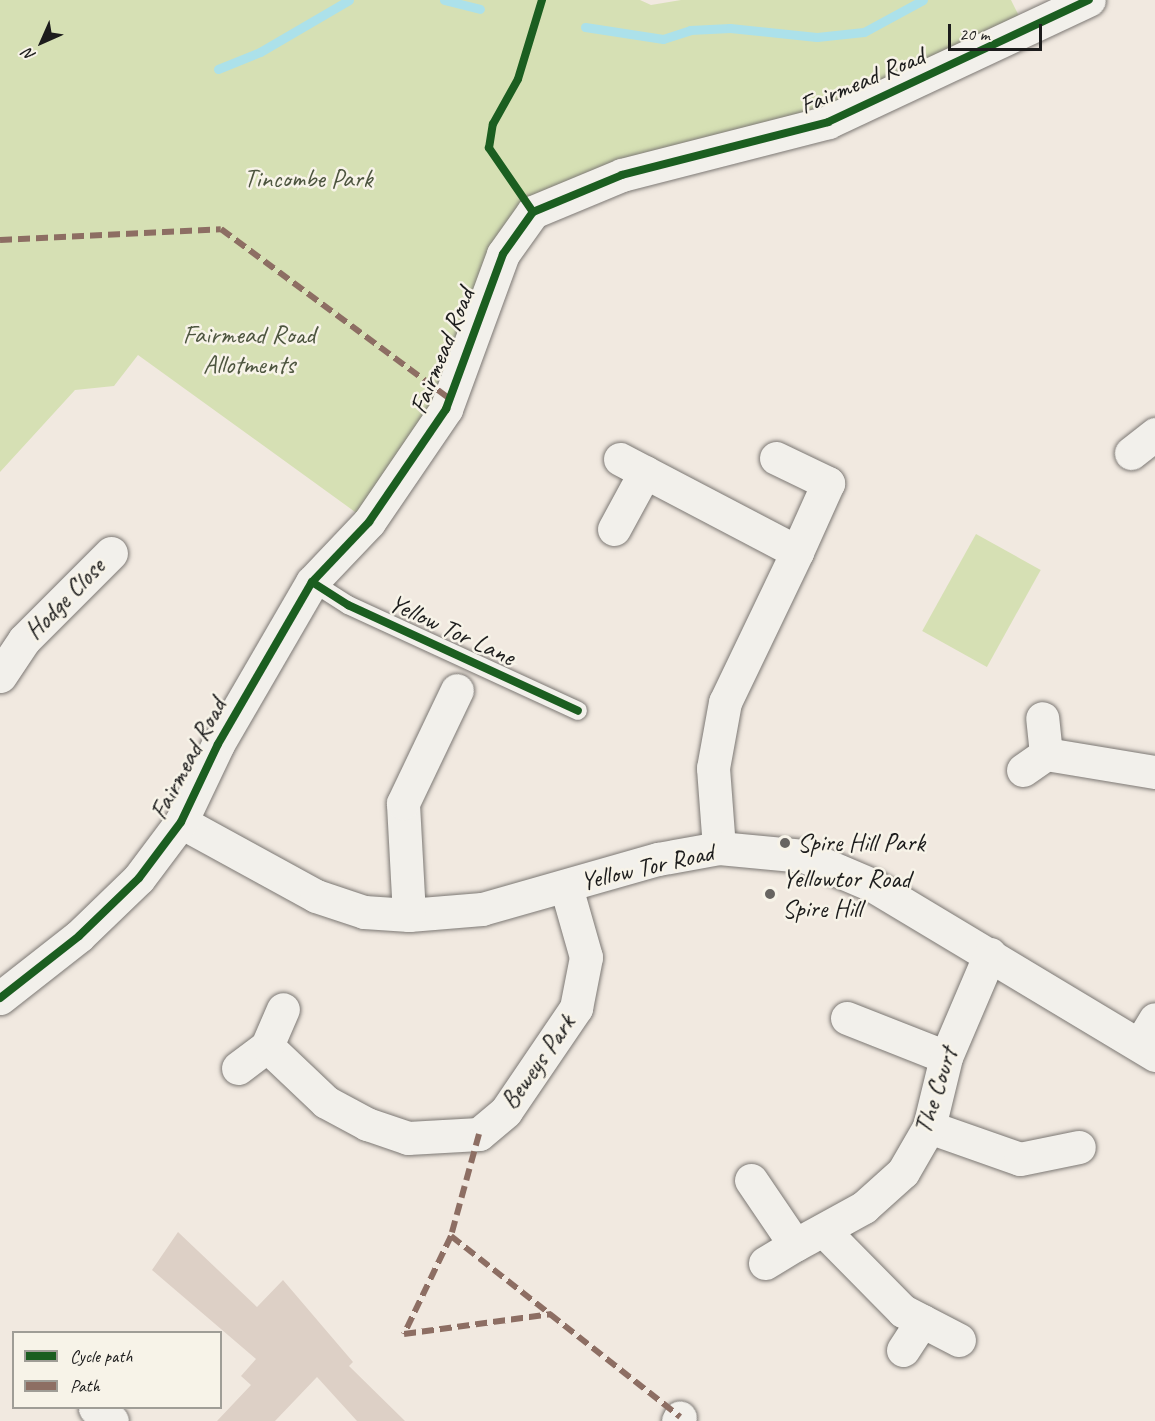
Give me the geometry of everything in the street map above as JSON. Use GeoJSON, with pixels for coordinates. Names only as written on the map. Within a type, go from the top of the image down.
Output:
{"type":"FeatureCollection","features":[{"type":"Feature","properties":{"kind":"street","name":"Fairmead Road"},"geometry":{"type":"LineString","coordinates":[[0,998],[79,936],[139,878],[181,822],[218,744],[312,582],[369,522],[446,409],[503,254],[533,212],[622,175],[828,122],[1089,0]]}},
{"type":"Feature","properties":{"kind":"street"},"geometry":{"type":"LineString","coordinates":[[719,848],[713,768],[724,702],[828,483],[776,458]]}},
{"type":"Feature","properties":{"kind":"street"},"geometry":{"type":"LineString","coordinates":[[614,529],[632,466],[797,552]]}},
{"type":"Feature","properties":{"kind":"street","name":"Hodge Close"},"geometry":{"type":"LineString","coordinates":[[0,676],[24,640],[111,552]]}},
{"type":"Feature","properties":{"kind":"street"},"geometry":{"type":"LineString","coordinates":[[409,915],[403,803],[457,690]]}},
{"type":"Feature","properties":{"kind":"street"},"geometry":{"type":"LineString","coordinates":[[1042,718],[1034,762],[1155,772]]}},
{"type":"Feature","properties":{"kind":"street","name":"Yellow Tor Road"},"geometry":{"type":"LineString","coordinates":[[181,822],[316,896],[364,912],[409,915],[482,909],[658,859],[719,848],[804,856],[872,885],[990,954],[1150,1040]]}},
{"type":"Feature","properties":{"kind":"street","name":"Beweys Park"},"geometry":{"type":"LineString","coordinates":[[267,1046],[326,1102],[367,1124],[408,1138],[479,1134],[506,1111],[576,1008],[586,957],[566,887]]}},
{"type":"Feature","properties":{"kind":"street","name":"The Court"},"geometry":{"type":"LineString","coordinates":[[765,1263],[824,1231],[903,1172],[929,1127],[946,1057],[990,954]]}},
{"type":"Feature","properties":{"kind":"street"},"geometry":{"type":"LineString","coordinates":[[238,1068],[267,1046],[283,1009]]}},
{"type":"Feature","properties":{"kind":"street"},"geometry":{"type":"LineString","coordinates":[[847,1018],[946,1057]]}},
{"type":"Feature","properties":{"kind":"street"},"geometry":{"type":"LineString","coordinates":[[929,1127],[1020,1159],[1079,1148]]}},
{"type":"Feature","properties":{"kind":"street"},"geometry":{"type":"LineString","coordinates":[[751,1180],[795,1245]]}},
{"type":"Feature","properties":{"kind":"street"},"geometry":{"type":"LineString","coordinates":[[824,1231],[864,1277],[922,1322],[959,1340]]}},
{"type":"Feature","properties":{"kind":"street"},"geometry":{"type":"LineString","coordinates":[[903,1350],[922,1322]]}},
{"type":"Feature","properties":{"kind":"street"},"geometry":{"type":"LineString","coordinates":[[97,1409],[112,1421]]}},
{"type":"Feature","properties":{"kind":"lane","name":"Yellow Tor Lane"},"geometry":{"type":"LineString","coordinates":[[312,582],[348,606],[578,711]]}},
{"type":"Feature","properties":{"kind":"green space"},"geometry":{"type":"Polygon","coordinates":[[[0,0],[640,0],[651,5],[681,0],[1011,0],[1026,30],[839,117],[549,203],[369,522],[138,355],[114,386],[75,390],[0,472],[0,0]]]}},
{"type":"Feature","properties":{"kind":"green space"},"geometry":{"type":"Polygon","coordinates":[[[976,534],[1041,570],[987,667],[922,631],[976,534]]]}},
{"type":"Feature","properties":{"kind":"building"},"geometry":{"type":"Polygon","coordinates":[[[178,1232],[257,1307],[283,1280],[353,1362],[349,1366],[405,1421],[357,1421],[317,1377],[275,1421],[217,1421],[251,1385],[241,1376],[256,1359],[152,1270],[178,1232]]]}},
{"type":"Feature","properties":{"kind":"waterway"},"geometry":{"type":"LineString","coordinates":[[218,69],[260,52],[349,0]]}},
{"type":"Feature","properties":{"kind":"waterway"},"geometry":{"type":"LineString","coordinates":[[444,0],[480,9]]}},
{"type":"Feature","properties":{"kind":"waterway"},"geometry":{"type":"LineString","coordinates":[[585,27],[663,39],[690,30],[730,28],[817,37],[864,32],[923,0]]}},
{"type":"Feature","properties":{"kind":"marked path"},"geometry":{"type":"LineString","coordinates":[[0,240],[221,229],[450,399]]}},
{"type":"Feature","properties":{"kind":"marked path"},"geometry":{"type":"LineString","coordinates":[[479,1134],[451,1236],[680,1417]]}},
{"type":"Feature","properties":{"kind":"marked path"},"geometry":{"type":"LineString","coordinates":[[451,1236],[404,1334],[552,1314]]}},
{"type":"Feature","properties":{"kind":"cycle path"},"geometry":{"type":"LineString","coordinates":[[533,212],[489,148],[493,124],[518,79],[542,0]]}},
{"type":"Feature","properties":{"kind":"cycle path"},"geometry":{"type":"LineString","coordinates":[[0,998],[79,936],[139,878],[181,822],[218,744],[312,582],[369,522],[446,409],[503,254],[533,212],[622,175],[828,122],[1089,0]]}},
{"type":"Feature","properties":{"kind":"cycle path"},"geometry":{"type":"LineString","coordinates":[[312,582],[348,605],[578,711]]}},
{"type":"Feature","properties":{"kind":"place","name":"Spire Hill Park"},"geometry":{"type":"Point","coordinates":[785,843]}},
{"type":"Feature","properties":{"kind":"place","name":"Yellowtor Road Spire Hill"},"geometry":{"type":"Point","coordinates":[770,894]}},
{"type":"Feature","properties":{"kind":"park label","name":"Tincombe Park"},"geometry":{"type":"Point","coordinates":[308,179]}},
{"type":"Feature","properties":{"kind":"park label","name":"Fairmead Road Allotments"},"geometry":{"type":"Point","coordinates":[249,350]}}]}
